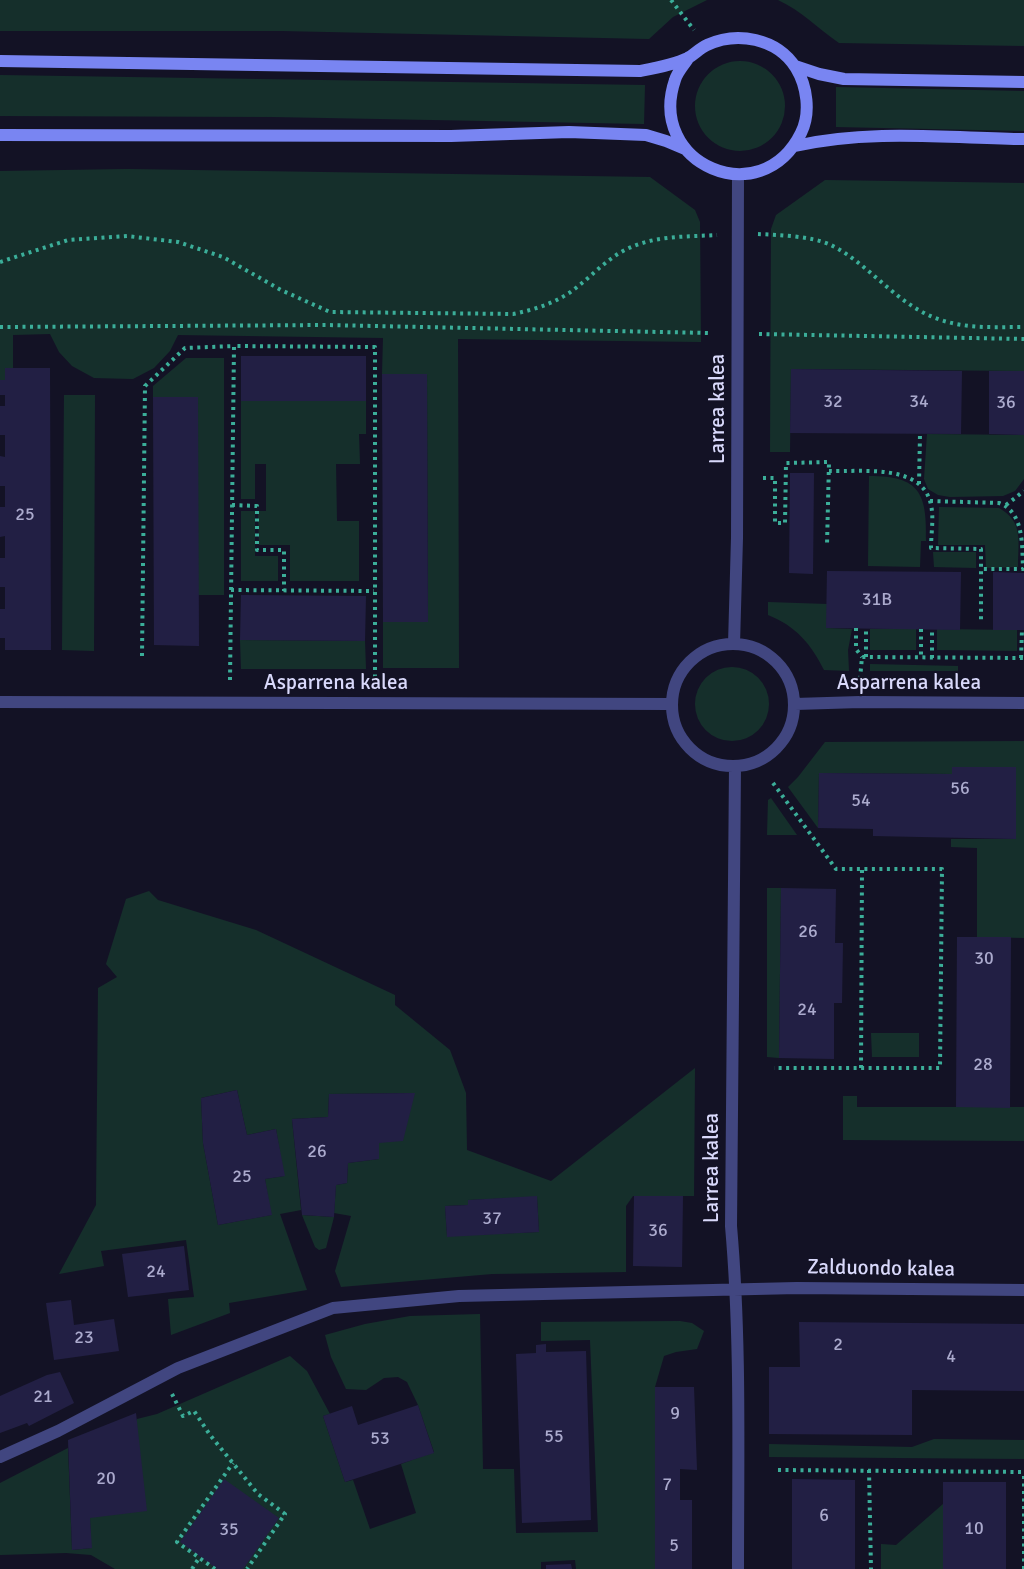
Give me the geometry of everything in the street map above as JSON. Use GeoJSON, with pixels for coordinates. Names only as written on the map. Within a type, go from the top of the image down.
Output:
{"type":"FeatureCollection","features":[{"type":"Feature","properties":{"kind":"main road"},"geometry":{"type":"LineString","coordinates":[[0,61],[640,71],[664,67],[689,57],[705,45],[724,38],[744,37],[764,42],[781,52],[795,66],[804,86],[807,106],[804,127],[795,146],[784,158],[770,168],[738,175],[709,168],[685,149],[673,128],[669,103],[675,78],[689,57]]}},
{"type":"Feature","properties":{"kind":"main road"},"geometry":{"type":"LineString","coordinates":[[795,66],[844,79],[1024,82]]}},
{"type":"Feature","properties":{"kind":"main road"},"geometry":{"type":"LineString","coordinates":[[0,135],[451,136],[569,132],[646,135],[685,149]]}},
{"type":"Feature","properties":{"kind":"main road"},"geometry":{"type":"LineString","coordinates":[[795,146],[827,139],[859,136],[1024,139]]}},
{"type":"Feature","properties":{"kind":"street","name":"Larrea kalea"},"geometry":{"type":"LineString","coordinates":[[734,644],[737,571],[738,175]]}},
{"type":"Feature","properties":{"kind":"street"},"geometry":{"type":"LineString","coordinates":[[734,644],[752,647],[769,655],[783,669],[792,686],[795,704],[792,723],[784,741],[771,755],[754,764],[735,767],[710,762],[690,749],[676,728],[672,704],[675,685],[684,668],[698,655],[714,646],[734,644]]}},
{"type":"Feature","properties":{"kind":"street","name":"Asparrena kalea"},"geometry":{"type":"LineString","coordinates":[[0,702],[672,704]]}},
{"type":"Feature","properties":{"kind":"street","name":"Asparrena kalea"},"geometry":{"type":"LineString","coordinates":[[795,704],[1024,703]]}},
{"type":"Feature","properties":{"kind":"street","name":"Larrea kalea"},"geometry":{"type":"LineString","coordinates":[[735,767],[731,1226],[737,1289],[738,1569]]}},
{"type":"Feature","properties":{"kind":"street","name":"Zalduondo kalea"},"geometry":{"type":"LineString","coordinates":[[0,1457],[58,1431],[178,1368],[333,1308],[459,1296],[737,1289],[1024,1290]]}},
{"type":"Feature","properties":{"kind":"path"},"geometry":{"type":"LineString","coordinates":[[671,0],[705,45]]}},
{"type":"Feature","properties":{"kind":"path"},"geometry":{"type":"LineString","coordinates":[[0,262],[68,240],[127,236],[178,242],[223,258],[281,290],[330,312],[513,314],[531,311],[552,303],[624,251],[657,238],[739,234],[783,235],[829,244],[864,267],[898,297],[942,320],[976,327],[1024,327]]}},
{"type":"Feature","properties":{"kind":"path"},"geometry":{"type":"LineString","coordinates":[[0,327],[327,325],[708,333]]}},
{"type":"Feature","properties":{"kind":"path"},"geometry":{"type":"LineString","coordinates":[[759,334],[1024,339]]}},
{"type":"Feature","properties":{"kind":"path"},"geometry":{"type":"LineString","coordinates":[[230,680],[234,346]]}},
{"type":"Feature","properties":{"kind":"path"},"geometry":{"type":"LineString","coordinates":[[142,656],[145,386],[185,348],[375,347],[375,680]]}},
{"type":"Feature","properties":{"kind":"path"},"geometry":{"type":"LineString","coordinates":[[919,485],[920,434]]}},
{"type":"Feature","properties":{"kind":"path"},"geometry":{"type":"LineString","coordinates":[[762,478],[775,478],[775,523],[785,523],[786,463],[829,462],[828,545]]}},
{"type":"Feature","properties":{"kind":"path"},"geometry":{"type":"LineString","coordinates":[[829,471],[898,472],[912,478],[931,504],[932,548],[981,549],[981,622]]}},
{"type":"Feature","properties":{"kind":"path"},"geometry":{"type":"LineString","coordinates":[[1006,505],[1024,491]]}},
{"type":"Feature","properties":{"kind":"path"},"geometry":{"type":"LineString","coordinates":[[930,501],[999,502],[1014,512],[1022,528],[1023,569],[981,570]]}},
{"type":"Feature","properties":{"kind":"path"},"geometry":{"type":"LineString","coordinates":[[232,505],[257,506],[257,550],[284,550],[284,591]]}},
{"type":"Feature","properties":{"kind":"path"},"geometry":{"type":"LineString","coordinates":[[231,590],[375,591]]}},
{"type":"Feature","properties":{"kind":"path"},"geometry":{"type":"LineString","coordinates":[[856,628],[856,650],[864,657],[932,658],[1023,658],[1022,630]]}},
{"type":"Feature","properties":{"kind":"path"},"geometry":{"type":"LineString","coordinates":[[860,679],[866,629]]}},
{"type":"Feature","properties":{"kind":"path"},"geometry":{"type":"LineString","coordinates":[[921,629],[921,657]]}},
{"type":"Feature","properties":{"kind":"path"},"geometry":{"type":"LineString","coordinates":[[932,629],[932,658]]}},
{"type":"Feature","properties":{"kind":"path"},"geometry":{"type":"LineString","coordinates":[[773,783],[836,869],[942,869],[940,1068],[774,1068]]}},
{"type":"Feature","properties":{"kind":"path"},"geometry":{"type":"LineString","coordinates":[[861,1068],[862,869]]}},
{"type":"Feature","properties":{"kind":"path"},"geometry":{"type":"LineString","coordinates":[[162,1376],[183,1416],[194,1410],[210,1435],[258,1494],[285,1514],[247,1569]]}},
{"type":"Feature","properties":{"kind":"path"},"geometry":{"type":"LineString","coordinates":[[215,1569],[177,1542],[233,1463]]}},
{"type":"Feature","properties":{"kind":"path"},"geometry":{"type":"LineString","coordinates":[[778,1470],[1024,1472],[1024,1569]]}},
{"type":"Feature","properties":{"kind":"path"},"geometry":{"type":"LineString","coordinates":[[869,1470],[871,1569]]}},
{"type":"Feature","properties":{"kind":"path"},"geometry":{"type":"LineString","coordinates":[[192,1569],[199,1558]]}},
{"type":"Feature","properties":{"kind":"green space"},"geometry":{"type":"Polygon","coordinates":[[[0,0],[707,0],[673,17],[649,39],[282,31],[0,31],[0,0]]]}},
{"type":"Feature","properties":{"kind":"green space"},"geometry":{"type":"Polygon","coordinates":[[[778,0],[1024,0],[1024,46],[839,43],[802,14],[778,0]]]}},
{"type":"Feature","properties":{"kind":"green space"},"geometry":{"type":"Polygon","coordinates":[[[740,61],[757,65],[772,74],[781,89],[785,106],[781,123],[772,138],[757,147],[740,151],[723,147],[708,138],[699,123],[695,106],[699,89],[708,74],[723,65],[740,61]]]}},
{"type":"Feature","properties":{"kind":"green space"},"geometry":{"type":"Polygon","coordinates":[[[0,75],[645,85],[644,124],[273,117],[0,116],[0,75]]]}},
{"type":"Feature","properties":{"kind":"green space"},"geometry":{"type":"Polygon","coordinates":[[[836,87],[1024,91],[1024,131],[836,127],[836,87]]]}},
{"type":"Feature","properties":{"kind":"green space"},"geometry":{"type":"Polygon","coordinates":[[[127,169],[650,177],[695,210],[700,222],[701,342],[458,339],[459,668],[383,668],[383,622],[428,622],[427,374],[382,374],[383,338],[178,335],[170,351],[154,368],[133,379],[94,378],[72,366],[59,352],[50,334],[13,335],[13,368],[5,368],[5,380],[0,380],[0,171],[127,169]]]}},
{"type":"Feature","properties":{"kind":"green space"},"geometry":{"type":"Polygon","coordinates":[[[825,180],[1024,183],[1024,371],[791,369],[790,452],[770,452],[771,229],[776,215],[825,180]]]}},
{"type":"Feature","properties":{"kind":"green space"},"geometry":{"type":"Polygon","coordinates":[[[186,358],[224,358],[224,595],[198,595],[198,397],[153,397],[153,386],[186,358]]]}},
{"type":"Feature","properties":{"kind":"green space"},"geometry":{"type":"Polygon","coordinates":[[[64,395],[95,395],[94,651],[62,650],[64,395]]]}},
{"type":"Feature","properties":{"kind":"green space"},"geometry":{"type":"Polygon","coordinates":[[[241,401],[366,401],[366,434],[359,434],[360,464],[336,464],[337,521],[359,521],[359,581],[290,581],[290,545],[259,545],[258,511],[266,511],[266,464],[255,464],[255,499],[241,499],[241,401]]]}},
{"type":"Feature","properties":{"kind":"green space"},"geometry":{"type":"Polygon","coordinates":[[[927,434],[1024,435],[1024,479],[1015,491],[1003,496],[950,497],[938,495],[928,489],[924,479],[927,434]]]}},
{"type":"Feature","properties":{"kind":"green space"},"geometry":{"type":"Polygon","coordinates":[[[869,476],[900,479],[917,490],[922,499],[926,524],[926,541],[921,541],[920,567],[868,566],[869,476]]]}},
{"type":"Feature","properties":{"kind":"green space"},"geometry":{"type":"Polygon","coordinates":[[[939,507],[999,508],[1007,514],[1013,520],[1018,533],[1018,567],[986,568],[985,545],[938,545],[939,507]]]}},
{"type":"Feature","properties":{"kind":"green space"},"geometry":{"type":"Polygon","coordinates":[[[241,511],[255,511],[255,556],[278,556],[278,581],[241,581],[241,511]]]}},
{"type":"Feature","properties":{"kind":"green space"},"geometry":{"type":"Polygon","coordinates":[[[933,552],[976,552],[976,568],[934,567],[933,552]]]}},
{"type":"Feature","properties":{"kind":"green space"},"geometry":{"type":"Polygon","coordinates":[[[768,602],[827,604],[827,628],[852,629],[848,650],[849,671],[824,670],[814,652],[795,630],[768,615],[768,602]]]}},
{"type":"Feature","properties":{"kind":"green space"},"geometry":{"type":"Polygon","coordinates":[[[870,629],[916,629],[916,650],[870,650],[870,629]]]}},
{"type":"Feature","properties":{"kind":"green space"},"geometry":{"type":"Polygon","coordinates":[[[937,629],[1017,630],[1017,651],[937,650],[937,629]]]}},
{"type":"Feature","properties":{"kind":"green space"},"geometry":{"type":"Polygon","coordinates":[[[240,640],[365,641],[366,669],[241,669],[240,640]]]}},
{"type":"Feature","properties":{"kind":"green space"},"geometry":{"type":"Polygon","coordinates":[[[870,664],[958,666],[958,671],[870,671],[870,664]]]}},
{"type":"Feature","properties":{"kind":"green space"},"geometry":{"type":"Polygon","coordinates":[[[732,667],[753,673],[763,683],[769,704],[763,725],[753,735],[732,741],[711,735],[701,725],[695,704],[701,683],[711,673],[732,667]]]}},
{"type":"Feature","properties":{"kind":"green space"},"geometry":{"type":"Polygon","coordinates":[[[1024,741],[1024,938],[977,937],[977,848],[951,847],[951,839],[1016,839],[1016,767],[952,767],[952,774],[819,773],[818,828],[788,787],[825,742],[1024,741]]]}},
{"type":"Feature","properties":{"kind":"green space"},"geometry":{"type":"Polygon","coordinates":[[[771,798],[797,835],[767,835],[768,800],[771,798]]]}},
{"type":"Feature","properties":{"kind":"green space"},"geometry":{"type":"Polygon","coordinates":[[[767,888],[781,888],[779,1058],[767,1057],[767,888]]]}},
{"type":"Feature","properties":{"kind":"green space"},"geometry":{"type":"Polygon","coordinates":[[[149,891],[158,900],[256,930],[395,995],[395,1005],[450,1050],[466,1093],[467,1150],[551,1181],[695,1068],[694,1196],[633,1196],[626,1206],[626,1272],[492,1274],[341,1287],[335,1271],[351,1216],[334,1213],[336,1185],[347,1183],[348,1163],[379,1159],[379,1143],[414,1093],[329,1094],[328,1117],[292,1119],[301,1210],[280,1214],[307,1290],[229,1303],[230,1313],[171,1335],[168,1299],[194,1297],[186,1240],[101,1251],[104,1266],[59,1274],[96,1205],[98,988],[117,977],[106,964],[126,899],[149,891]],[[237,1090],[201,1098],[203,1143],[218,1225],[271,1215],[265,1179],[284,1176],[276,1129],[247,1135],[237,1090]],[[537,1197],[468,1200],[468,1205],[445,1206],[447,1236],[539,1232],[537,1197]]]}},
{"type":"Feature","properties":{"kind":"green space"},"geometry":{"type":"Polygon","coordinates":[[[871,1033],[919,1033],[919,1057],[872,1057],[871,1033]]]}},
{"type":"Feature","properties":{"kind":"green space"},"geometry":{"type":"Polygon","coordinates":[[[843,1096],[857,1096],[857,1107],[1024,1107],[1024,1141],[843,1140],[843,1096]]]}},
{"type":"Feature","properties":{"kind":"green space"},"geometry":{"type":"Polygon","coordinates":[[[302,1215],[334,1217],[326,1248],[319,1250],[315,1247],[302,1215]]]}},
{"type":"Feature","properties":{"kind":"green space"},"geometry":{"type":"Polygon","coordinates":[[[480,1314],[483,1469],[514,1469],[516,1533],[598,1532],[590,1340],[541,1341],[541,1322],[680,1321],[692,1323],[704,1331],[697,1349],[664,1356],[655,1387],[655,1569],[576,1569],[575,1560],[541,1562],[541,1569],[115,1569],[91,1555],[66,1553],[0,1555],[0,1483],[68,1448],[72,1550],[91,1548],[90,1518],[137,1419],[157,1414],[290,1356],[307,1371],[330,1414],[323,1416],[345,1482],[353,1480],[370,1529],[416,1513],[401,1464],[434,1452],[418,1405],[407,1382],[398,1377],[384,1378],[366,1390],[346,1389],[331,1357],[325,1335],[365,1324],[410,1316],[480,1314]]]}},
{"type":"Feature","properties":{"kind":"green space"},"geometry":{"type":"Polygon","coordinates":[[[934,1439],[1024,1440],[1024,1459],[769,1457],[769,1444],[912,1447],[934,1439]]]}},
{"type":"Feature","properties":{"kind":"green space"},"geometry":{"type":"Polygon","coordinates":[[[943,1504],[943,1569],[881,1569],[881,1544],[896,1545],[943,1504]]]}},
{"type":"Feature","properties":{"kind":"building"},"geometry":{"type":"Polygon","coordinates":[[[241,356],[366,356],[366,401],[241,401],[241,356]]]}},
{"type":"Feature","properties":{"kind":"building"},"geometry":{"type":"Polygon","coordinates":[[[5,368],[50,368],[51,650],[5,650],[5,638],[0,638],[0,609],[5,609],[5,587],[0,587],[0,558],[5,558],[5,536],[0,537],[0,507],[5,507],[5,486],[0,486],[0,456],[5,457],[5,435],[0,435],[0,406],[5,406],[5,395],[0,395],[0,380],[5,380],[5,368]]]}},
{"type":"Feature","properties":{"kind":"building"},"geometry":{"type":"Polygon","coordinates":[[[791,369],[962,371],[961,434],[790,433],[791,369]]]}},
{"type":"Feature","properties":{"kind":"building"},"geometry":{"type":"Polygon","coordinates":[[[989,371],[1024,371],[1024,435],[989,434],[989,371]]]}},
{"type":"Feature","properties":{"kind":"building"},"geometry":{"type":"Polygon","coordinates":[[[382,374],[427,374],[428,622],[383,622],[382,374]]]}},
{"type":"Feature","properties":{"kind":"building"},"geometry":{"type":"Polygon","coordinates":[[[153,397],[198,397],[199,646],[154,645],[153,397]]]}},
{"type":"Feature","properties":{"kind":"building"},"geometry":{"type":"Polygon","coordinates":[[[790,473],[814,473],[813,574],[789,573],[790,473]]]}},
{"type":"Feature","properties":{"kind":"building"},"geometry":{"type":"Polygon","coordinates":[[[827,571],[961,572],[960,630],[826,628],[827,571]]]}},
{"type":"Feature","properties":{"kind":"building"},"geometry":{"type":"Polygon","coordinates":[[[993,572],[1024,573],[1024,630],[993,630],[993,572]]]}},
{"type":"Feature","properties":{"kind":"building"},"geometry":{"type":"Polygon","coordinates":[[[241,595],[366,596],[365,641],[240,640],[241,595]]]}},
{"type":"Feature","properties":{"kind":"building"},"geometry":{"type":"Polygon","coordinates":[[[952,767],[1016,767],[1016,839],[873,836],[873,829],[818,828],[819,773],[952,774],[952,767]]]}},
{"type":"Feature","properties":{"kind":"building"},"geometry":{"type":"Polygon","coordinates":[[[781,888],[836,889],[835,943],[843,943],[842,1003],[834,1003],[834,1059],[779,1058],[781,888]]]}},
{"type":"Feature","properties":{"kind":"building"},"geometry":{"type":"Polygon","coordinates":[[[957,937],[1011,937],[1010,1108],[956,1107],[957,937]]]}},
{"type":"Feature","properties":{"kind":"building"},"geometry":{"type":"Polygon","coordinates":[[[237,1090],[247,1135],[276,1129],[285,1176],[265,1179],[272,1215],[218,1225],[203,1143],[201,1098],[237,1090]]]}},
{"type":"Feature","properties":{"kind":"building"},"geometry":{"type":"Polygon","coordinates":[[[415,1093],[403,1141],[379,1143],[379,1159],[348,1163],[347,1183],[336,1185],[334,1217],[302,1215],[292,1119],[328,1117],[329,1094],[415,1093]]]}},
{"type":"Feature","properties":{"kind":"building"},"geometry":{"type":"Polygon","coordinates":[[[537,1196],[539,1232],[447,1237],[445,1206],[468,1205],[468,1200],[537,1196]]]}},
{"type":"Feature","properties":{"kind":"building"},"geometry":{"type":"Polygon","coordinates":[[[634,1196],[683,1196],[682,1267],[633,1266],[634,1196]]]}},
{"type":"Feature","properties":{"kind":"building"},"geometry":{"type":"Polygon","coordinates":[[[184,1246],[189,1290],[128,1297],[122,1254],[184,1246]]]}},
{"type":"Feature","properties":{"kind":"building"},"geometry":{"type":"Polygon","coordinates":[[[71,1300],[74,1325],[114,1319],[119,1351],[54,1360],[46,1303],[71,1300]]]}},
{"type":"Feature","properties":{"kind":"building"},"geometry":{"type":"Polygon","coordinates":[[[799,1322],[1024,1324],[1024,1391],[912,1390],[912,1435],[769,1434],[769,1367],[800,1367],[799,1322]]]}},
{"type":"Feature","properties":{"kind":"building"},"geometry":{"type":"Polygon","coordinates":[[[546,1344],[546,1352],[586,1351],[591,1520],[522,1523],[516,1354],[536,1353],[536,1345],[546,1344]]]}},
{"type":"Feature","properties":{"kind":"building"},"geometry":{"type":"Polygon","coordinates":[[[60,1372],[74,1403],[29,1426],[27,1423],[0,1433],[0,1396],[47,1375],[60,1372]]]}},
{"type":"Feature","properties":{"kind":"building"},"geometry":{"type":"Polygon","coordinates":[[[655,1387],[694,1387],[697,1470],[680,1469],[680,1500],[692,1500],[692,1569],[655,1569],[655,1387]]]}},
{"type":"Feature","properties":{"kind":"building"},"geometry":{"type":"Polygon","coordinates":[[[418,1405],[434,1453],[345,1482],[323,1416],[352,1406],[358,1425],[418,1405]]]}},
{"type":"Feature","properties":{"kind":"building"},"geometry":{"type":"Polygon","coordinates":[[[136,1413],[147,1511],[90,1518],[92,1548],[72,1550],[68,1440],[136,1413]]]}},
{"type":"Feature","properties":{"kind":"building"},"geometry":{"type":"Polygon","coordinates":[[[224,1479],[279,1518],[243,1569],[217,1569],[180,1542],[224,1479]]]}},
{"type":"Feature","properties":{"kind":"building"},"geometry":{"type":"Polygon","coordinates":[[[792,1479],[855,1480],[855,1569],[792,1569],[792,1479]]]}},
{"type":"Feature","properties":{"kind":"building"},"geometry":{"type":"Polygon","coordinates":[[[943,1482],[1006,1482],[1006,1569],[943,1569],[943,1482]]]}},
{"type":"Feature","properties":{"kind":"building"},"geometry":{"type":"Polygon","coordinates":[[[571,1564],[572,1569],[546,1569],[546,1565],[571,1564]]]}}]}
